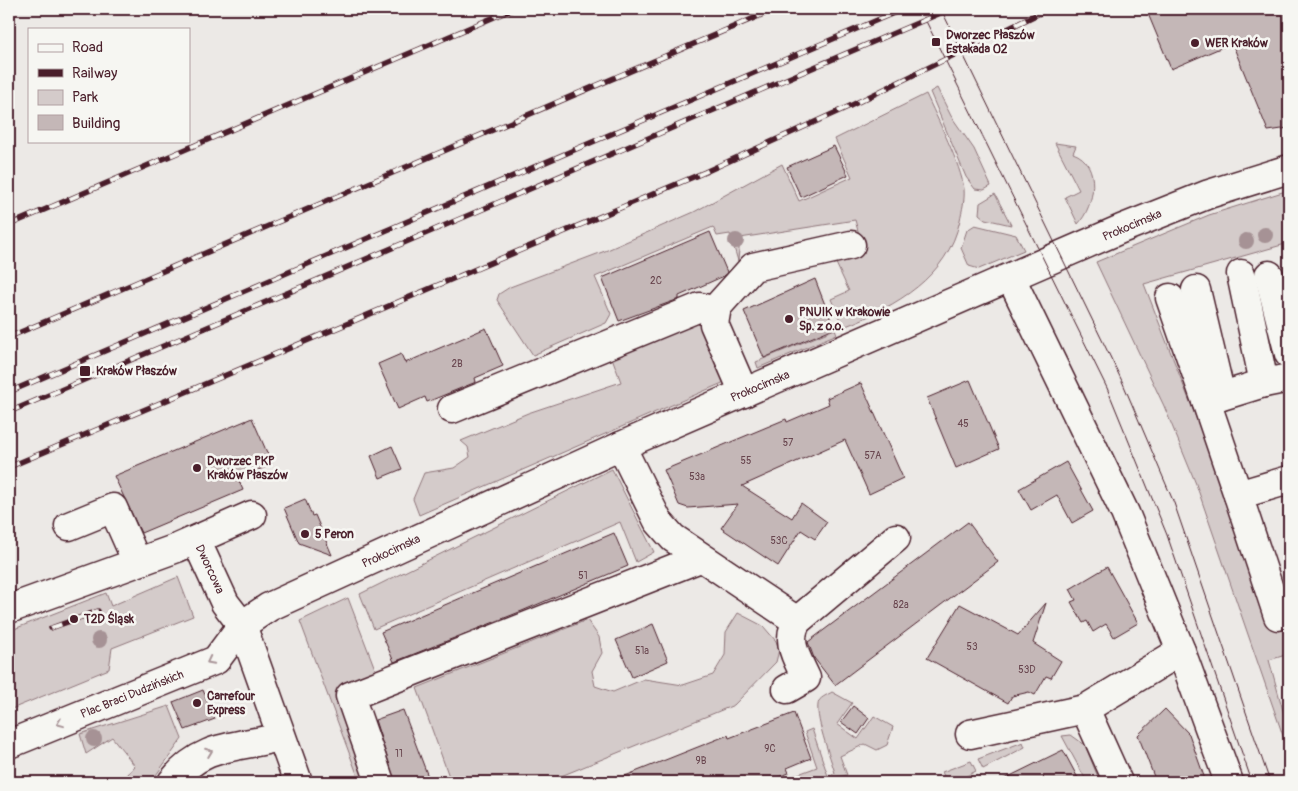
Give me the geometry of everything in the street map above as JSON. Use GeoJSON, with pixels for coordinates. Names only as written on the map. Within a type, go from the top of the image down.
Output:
{"type":"FeatureCollection","features":[{"type":"Feature","properties":{"kind":"street","name":"Prokocimska"},"geometry":{"type":"LineString","coordinates":[[242,625],[269,607],[621,446],[1180,205],[1289,169]]}},
{"type":"Feature","properties":{"kind":"street"},"geometry":{"type":"LineString","coordinates":[[714,316],[724,298],[753,267],[851,245]]}},
{"type":"Feature","properties":{"kind":"street"},"geometry":{"type":"LineString","coordinates":[[1214,398],[1277,380],[1241,274]]}},
{"type":"Feature","properties":{"kind":"street"},"geometry":{"type":"LineString","coordinates":[[1269,274],[1289,354]]}},
{"type":"Feature","properties":{"kind":"street"},"geometry":{"type":"LineString","coordinates":[[1011,278],[1125,513],[1180,651],[1229,782]]}},
{"type":"Feature","properties":{"kind":"street"},"geometry":{"type":"LineString","coordinates":[[1196,290],[1214,398],[1238,495],[1278,616]]}},
{"type":"Feature","properties":{"kind":"street"},"geometry":{"type":"LineString","coordinates":[[1170,298],[1214,398]]}},
{"type":"Feature","properties":{"kind":"street"},"geometry":{"type":"LineString","coordinates":[[452,409],[700,307],[711,310],[714,316],[714,324],[744,393]]}},
{"type":"Feature","properties":{"kind":"street"},"geometry":{"type":"LineString","coordinates":[[621,446],[658,521],[673,538],[700,558],[797,621]]}},
{"type":"Feature","properties":{"kind":"street"},"geometry":{"type":"LineString","coordinates":[[1238,495],[1289,480]]}},
{"type":"Feature","properties":{"kind":"street"},"geometry":{"type":"LineString","coordinates":[[69,526],[113,508],[137,562]]}},
{"type":"Feature","properties":{"kind":"street"},"geometry":{"type":"LineString","coordinates":[[196,540],[252,515]]}},
{"type":"Feature","properties":{"kind":"street"},"geometry":{"type":"LineString","coordinates":[[787,689],[806,678],[790,641],[797,621],[896,538]]}},
{"type":"Feature","properties":{"kind":"street","name":"Dworcowa"},"geometry":{"type":"LineString","coordinates":[[9,609],[196,540],[226,603],[242,625],[280,738],[298,782]]}},
{"type":"Feature","properties":{"kind":"street"},"geometry":{"type":"LineString","coordinates":[[380,782],[350,696],[700,558]]}},
{"type":"Feature","properties":{"kind":"street","name":"Plac Braci Dudzińskich"},"geometry":{"type":"LineString","coordinates":[[9,744],[216,660],[242,625]]}},
{"type":"Feature","properties":{"kind":"street"},"geometry":{"type":"LineString","coordinates":[[970,734],[1085,709],[1180,651]]}},
{"type":"Feature","properties":{"kind":"street"},"geometry":{"type":"LineString","coordinates":[[1085,709],[1118,782]]}},
{"type":"Feature","properties":{"kind":"street"},"geometry":{"type":"LineString","coordinates":[[172,782],[183,768],[199,756],[213,750],[247,746],[280,738]]}},
{"type":"Feature","properties":{"kind":"green space"},"geometry":{"type":"Polygon","coordinates":[[[937,88],[951,116],[974,149],[991,186],[984,190],[975,189],[966,177],[930,92],[937,88]]]}},
{"type":"Feature","properties":{"kind":"green space"},"geometry":{"type":"Polygon","coordinates":[[[926,94],[948,142],[962,179],[964,197],[960,220],[954,240],[944,258],[932,273],[901,299],[865,318],[846,326],[842,325],[831,299],[849,291],[835,261],[864,253],[855,220],[740,238],[738,261],[730,234],[717,236],[713,227],[595,277],[611,314],[606,323],[533,355],[497,300],[499,294],[510,287],[605,251],[694,212],[782,164],[799,201],[852,177],[835,139],[926,94]]]}},
{"type":"Feature","properties":{"kind":"green space"},"geometry":{"type":"Polygon","coordinates":[[[1055,143],[1076,146],[1073,153],[1082,158],[1092,175],[1092,196],[1084,216],[1078,224],[1065,197],[1079,190],[1055,143]]]}},
{"type":"Feature","properties":{"kind":"green space"},"geometry":{"type":"Polygon","coordinates":[[[1289,190],[1289,243],[1144,284],[1278,628],[1289,625],[1289,654],[1269,660],[1289,732],[1289,753],[1196,484],[1164,406],[1096,262],[1209,215],[1289,190]]]}},
{"type":"Feature","properties":{"kind":"green space"},"geometry":{"type":"Polygon","coordinates":[[[995,194],[1011,225],[985,219],[979,214],[980,203],[995,194]]]}},
{"type":"Feature","properties":{"kind":"green space"},"geometry":{"type":"Polygon","coordinates":[[[975,225],[1016,235],[1024,250],[979,269],[969,266],[961,248],[967,230],[975,225]]]}},
{"type":"Feature","properties":{"kind":"green space"},"geometry":{"type":"Polygon","coordinates":[[[697,320],[727,381],[419,515],[413,499],[424,473],[454,468],[470,457],[468,447],[461,441],[528,413],[621,382],[611,355],[697,320]]]}},
{"type":"Feature","properties":{"kind":"green space"},"geometry":{"type":"Polygon","coordinates":[[[835,329],[837,334],[758,368],[756,362],[835,329]]]}},
{"type":"Feature","properties":{"kind":"green space"},"geometry":{"type":"Polygon","coordinates":[[[612,469],[654,552],[636,562],[620,522],[374,629],[360,594],[612,469]]]}},
{"type":"Feature","properties":{"kind":"green space"},"geometry":{"type":"Polygon","coordinates":[[[178,577],[193,616],[112,648],[109,669],[9,710],[9,631],[106,593],[111,606],[178,577]]]}},
{"type":"Feature","properties":{"kind":"green space"},"geometry":{"type":"Polygon","coordinates":[[[348,598],[377,674],[340,691],[373,782],[360,782],[300,621],[348,598]]]}},
{"type":"Feature","properties":{"kind":"green space"},"geometry":{"type":"Polygon","coordinates":[[[738,613],[763,626],[776,641],[779,650],[776,662],[734,705],[549,781],[451,782],[417,688],[587,620],[599,637],[602,653],[592,671],[595,686],[613,692],[644,679],[683,685],[713,675],[725,655],[726,632],[738,613]]]}},
{"type":"Feature","properties":{"kind":"green space"},"geometry":{"type":"Polygon","coordinates":[[[832,692],[852,703],[837,724],[858,739],[874,716],[893,727],[887,745],[877,750],[865,744],[840,756],[847,775],[837,777],[838,782],[777,782],[817,767],[805,732],[812,729],[828,776],[835,773],[818,715],[819,701],[832,692]]]}},
{"type":"Feature","properties":{"kind":"green space"},"geometry":{"type":"Polygon","coordinates":[[[169,706],[182,739],[151,782],[121,782],[135,766],[112,737],[86,754],[80,734],[169,706]]]}},
{"type":"Feature","properties":{"kind":"green space"},"geometry":{"type":"Polygon","coordinates":[[[1071,735],[1085,745],[1100,782],[1087,782],[1062,736],[1071,735]]]}},
{"type":"Feature","properties":{"kind":"green space"},"geometry":{"type":"Polygon","coordinates":[[[1023,742],[1025,747],[983,769],[978,759],[1023,742]]]}},
{"type":"Feature","properties":{"kind":"green space"},"geometry":{"type":"Polygon","coordinates":[[[971,761],[976,771],[955,782],[947,782],[942,772],[971,761]]]}},
{"type":"Feature","properties":{"kind":"building"},"geometry":{"type":"Polygon","coordinates":[[[1146,9],[1289,9],[1289,128],[1268,131],[1232,43],[1171,69],[1146,9]]]}},
{"type":"Feature","properties":{"kind":"building"},"geometry":{"type":"Polygon","coordinates":[[[834,146],[848,175],[801,197],[787,167],[834,146]]]}},
{"type":"Feature","properties":{"kind":"building"},"geometry":{"type":"Polygon","coordinates":[[[710,232],[727,272],[724,276],[679,296],[679,299],[619,321],[602,278],[710,232]]]}},
{"type":"Feature","properties":{"kind":"building","name":"PNUIK w Krakowie Sp. z o.o."},"geometry":{"type":"Polygon","coordinates":[[[815,279],[834,328],[764,358],[744,311],[815,279]]]}},
{"type":"Feature","properties":{"kind":"building"},"geometry":{"type":"Polygon","coordinates":[[[486,328],[503,366],[475,378],[476,382],[427,402],[425,397],[398,409],[378,364],[401,354],[405,363],[486,328]]]}},
{"type":"Feature","properties":{"kind":"building"},"geometry":{"type":"Polygon","coordinates":[[[970,380],[999,449],[956,468],[927,398],[970,380]]]}},
{"type":"Feature","properties":{"kind":"building"},"geometry":{"type":"Polygon","coordinates":[[[861,383],[903,478],[869,494],[845,440],[742,486],[792,518],[801,503],[827,522],[815,539],[801,530],[778,566],[721,528],[738,504],[688,508],[679,505],[664,470],[786,419],[787,422],[829,404],[827,398],[861,383]]]}},
{"type":"Feature","properties":{"kind":"building","name":"Dworzec PKP Kraków Płaszów"},"geometry":{"type":"Polygon","coordinates":[[[252,418],[272,464],[238,479],[243,490],[141,533],[114,476],[252,418]]]}},
{"type":"Feature","properties":{"kind":"building"},"geometry":{"type":"Polygon","coordinates":[[[392,446],[402,469],[380,478],[371,456],[392,446]]]}},
{"type":"Feature","properties":{"kind":"building"},"geometry":{"type":"Polygon","coordinates":[[[1066,462],[1093,511],[1072,523],[1057,495],[1031,510],[1019,489],[1066,462]]]}},
{"type":"Feature","properties":{"kind":"building"},"geometry":{"type":"Polygon","coordinates":[[[305,499],[312,516],[315,515],[332,555],[299,543],[284,508],[305,499]]]}},
{"type":"Feature","properties":{"kind":"building"},"geometry":{"type":"Polygon","coordinates":[[[968,522],[998,562],[835,685],[814,658],[808,642],[968,522]]]}},
{"type":"Feature","properties":{"kind":"building"},"geometry":{"type":"Polygon","coordinates":[[[614,533],[628,566],[394,662],[381,632],[614,533]]]}},
{"type":"Feature","properties":{"kind":"building"},"geometry":{"type":"Polygon","coordinates":[[[1107,567],[1138,623],[1114,637],[1106,624],[1093,632],[1087,621],[1083,623],[1071,602],[1076,600],[1070,589],[1107,567]]]}},
{"type":"Feature","properties":{"kind":"building"},"geometry":{"type":"Polygon","coordinates":[[[1046,603],[1033,643],[1061,661],[1051,678],[1046,676],[1035,695],[1029,692],[1012,696],[1008,703],[927,658],[960,604],[1018,635],[1046,603]]]}},
{"type":"Feature","properties":{"kind":"building"},"geometry":{"type":"Polygon","coordinates":[[[653,624],[668,661],[632,677],[616,640],[653,624]]]}},
{"type":"Feature","properties":{"kind":"building"},"geometry":{"type":"Polygon","coordinates":[[[203,690],[215,719],[185,730],[173,702],[203,690]]]}},
{"type":"Feature","properties":{"kind":"building"},"geometry":{"type":"Polygon","coordinates":[[[853,706],[869,718],[858,734],[841,722],[853,706]]]}},
{"type":"Feature","properties":{"kind":"building"},"geometry":{"type":"Polygon","coordinates":[[[1165,709],[1189,734],[1206,782],[1156,782],[1138,735],[1165,709]]]}},
{"type":"Feature","properties":{"kind":"building"},"geometry":{"type":"Polygon","coordinates":[[[403,710],[430,782],[395,782],[375,720],[403,710]]]}},
{"type":"Feature","properties":{"kind":"building"},"geometry":{"type":"Polygon","coordinates":[[[794,713],[811,758],[787,768],[789,773],[765,782],[610,782],[728,735],[729,738],[794,713]]]}},
{"type":"Feature","properties":{"kind":"building"},"geometry":{"type":"Polygon","coordinates":[[[1063,750],[1080,782],[998,782],[1063,750]]]}},
{"type":"Feature","properties":{"kind":"tram line"},"geometry":{"type":"LineString","coordinates":[[920,9],[1107,388],[1167,535],[1252,782]]}},
{"type":"Feature","properties":{"kind":"tram line"},"geometry":{"type":"LineString","coordinates":[[941,9],[1122,381],[1174,503],[1270,782]]}},
{"type":"Feature","properties":{"kind":"railway"},"geometry":{"type":"LineString","coordinates":[[9,225],[513,9]]}},
{"type":"Feature","properties":{"kind":"railway"},"geometry":{"type":"LineString","coordinates":[[9,337],[775,9]]}},
{"type":"Feature","properties":{"kind":"railway"},"geometry":{"type":"LineString","coordinates":[[9,392],[903,9]]}},
{"type":"Feature","properties":{"kind":"railway"},"geometry":{"type":"LineString","coordinates":[[9,412],[950,9]]}},
{"type":"Feature","properties":{"kind":"railway"},"geometry":{"type":"LineString","coordinates":[[9,467],[705,172],[850,106],[1048,9]]}},
{"type":"Feature","properties":{"kind":"railway"},"geometry":{"type":"LineString","coordinates":[[51,628],[98,611]]}},
{"type":"Feature","properties":{"kind":"place","name":"Dworzec Płaszów Estakada 02"},"geometry":{"type":"Point","coordinates":[936,42]}},
{"type":"Feature","properties":{"kind":"place","name":"WER Kraków"},"geometry":{"type":"Point","coordinates":[1195,43]}},
{"type":"Feature","properties":{"kind":"place","name":"PNUIK w Krakowie Sp. z o.o."},"geometry":{"type":"Point","coordinates":[789,319]}},
{"type":"Feature","properties":{"kind":"place","name":"Kraków Płaszów"},"geometry":{"type":"Point","coordinates":[85,371]}},
{"type":"Feature","properties":{"kind":"place","name":"Dworzec PKP Kraków Płaszów"},"geometry":{"type":"Point","coordinates":[197,468]}},
{"type":"Feature","properties":{"kind":"place","name":"5 Peron"},"geometry":{"type":"Point","coordinates":[305,534]}},
{"type":"Feature","properties":{"kind":"place","name":"T2D Śląsk"},"geometry":{"type":"Point","coordinates":[74,619]}},
{"type":"Feature","properties":{"kind":"place","name":"Carrefour Express"},"geometry":{"type":"Point","coordinates":[197,703]}}]}
